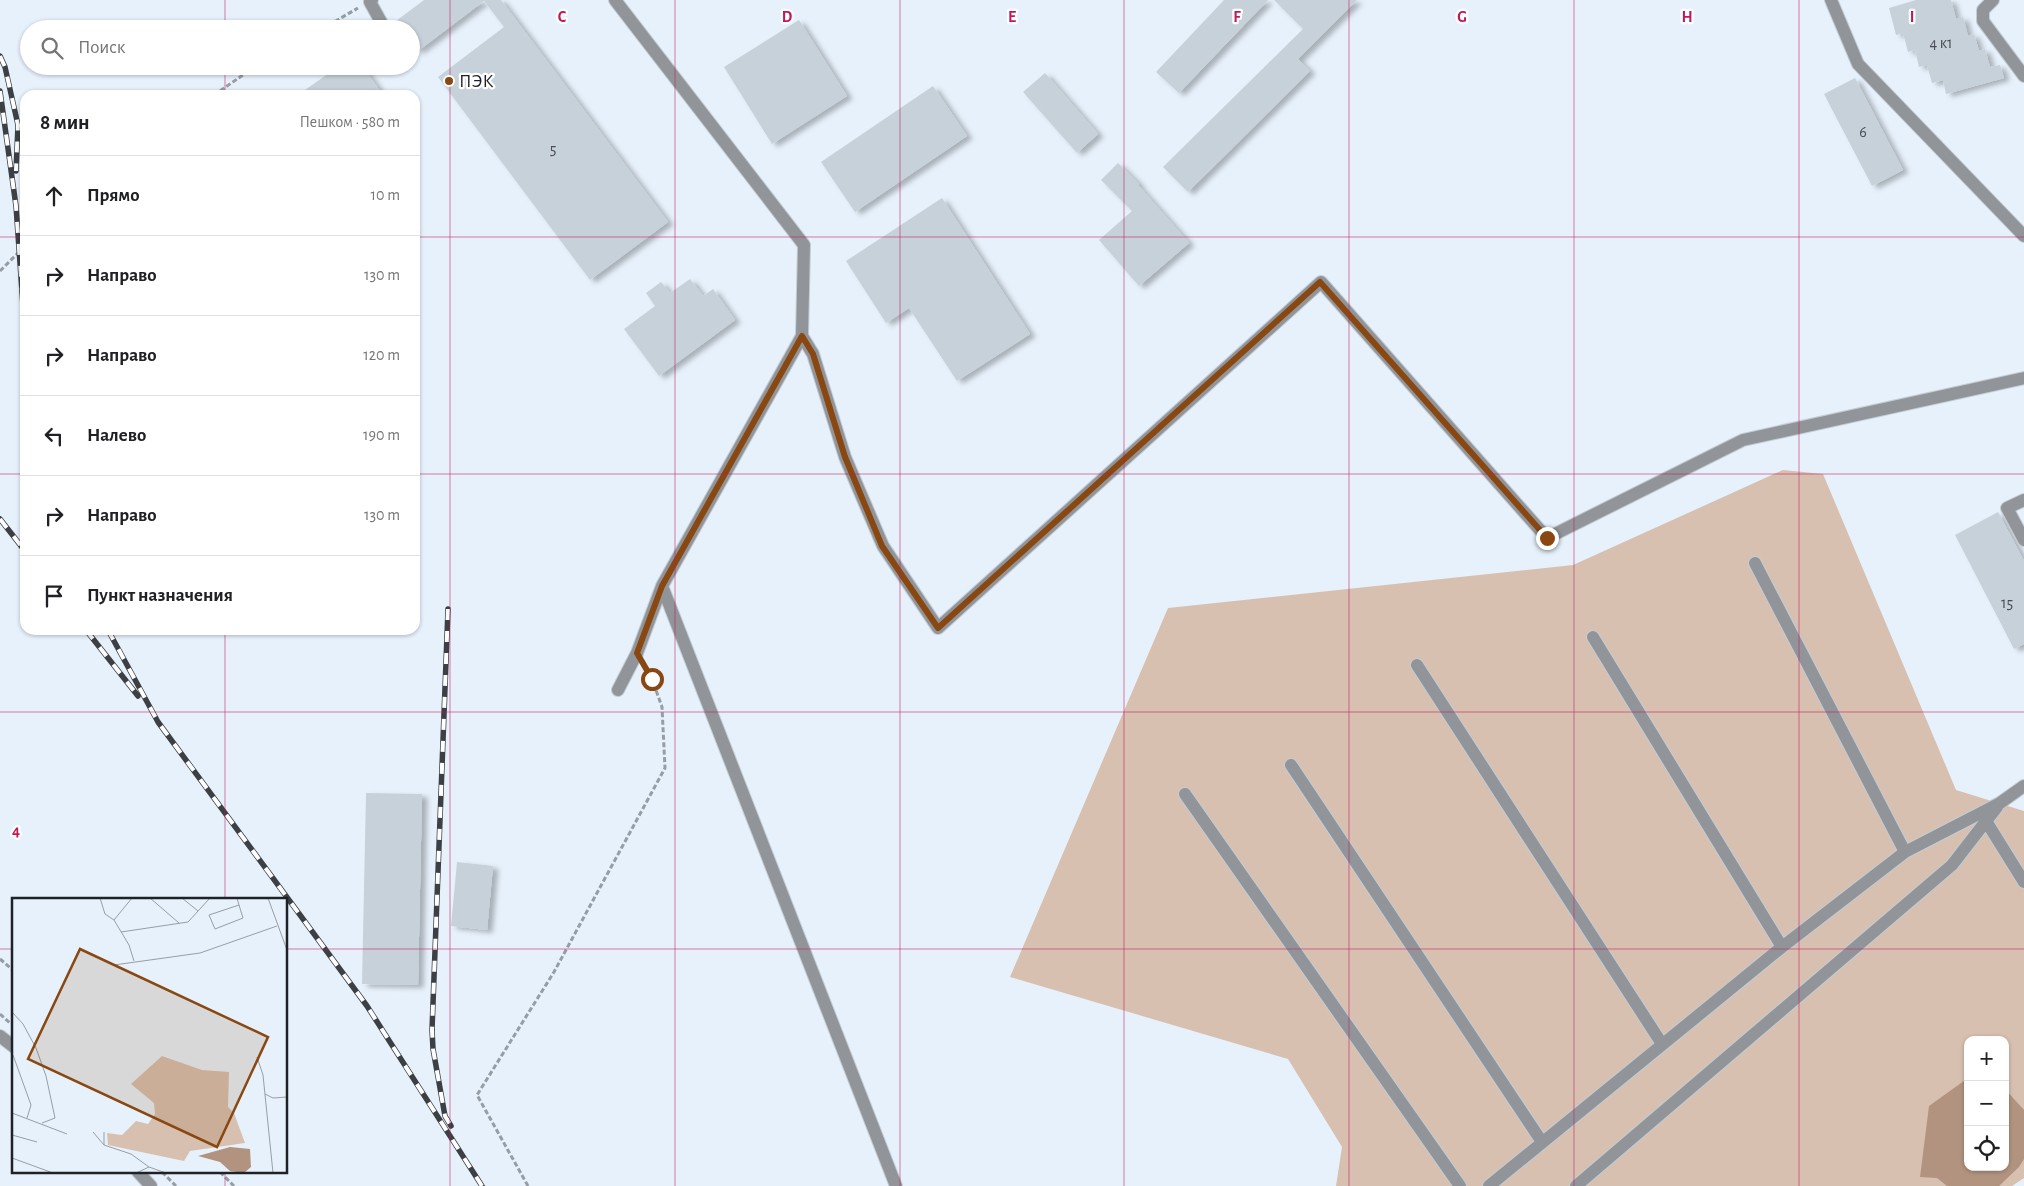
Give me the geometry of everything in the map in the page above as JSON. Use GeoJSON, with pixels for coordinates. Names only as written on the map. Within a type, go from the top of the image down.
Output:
{"type":"FeatureCollection","features":[{"type":"Feature","properties":{"kind":"street"},"geometry":{"type":"LineString","coordinates":[[615,0],[804,245],[802,336],[662,586],[637,653],[618,690]]}},
{"type":"Feature","properties":{"kind":"street"},"geometry":{"type":"LineString","coordinates":[[1831,0],[1858,64],[2024,236]]}},
{"type":"Feature","properties":{"kind":"street"},"geometry":{"type":"LineString","coordinates":[[1993,0],[1983,10],[1983,21],[2024,76]]}},
{"type":"Feature","properties":{"kind":"street"},"geometry":{"type":"LineString","coordinates":[[371,1],[380,20]]}},
{"type":"Feature","properties":{"kind":"street"},"geometry":{"type":"LineString","coordinates":[[802,336],[813,354],[845,457],[882,546],[938,628],[1320,282],[1547,538],[1743,440],[2024,378]]}},
{"type":"Feature","properties":{"kind":"street"},"geometry":{"type":"LineString","coordinates":[[2024,500],[2007,508],[2024,540]]}},
{"type":"Feature","properties":{"kind":"street"},"geometry":{"type":"LineString","coordinates":[[1755,563],[1905,852]]}},
{"type":"Feature","properties":{"kind":"street"},"geometry":{"type":"LineString","coordinates":[[662,586],[896,1186]]}},
{"type":"Feature","properties":{"kind":"street"},"geometry":{"type":"LineString","coordinates":[[1593,637],[1782,947]]}},
{"type":"Feature","properties":{"kind":"street"},"geometry":{"type":"LineString","coordinates":[[1417,665],[1662,1044]]}},
{"type":"Feature","properties":{"kind":"street"},"geometry":{"type":"LineString","coordinates":[[1291,765],[1542,1142]]}},
{"type":"Feature","properties":{"kind":"street"},"geometry":{"type":"LineString","coordinates":[[1489,1186],[1782,947],[1905,852],[2000,803],[2024,786]]}},
{"type":"Feature","properties":{"kind":"street"},"geometry":{"type":"LineString","coordinates":[[1185,794],[1460,1186]]}},
{"type":"Feature","properties":{"kind":"street"},"geometry":{"type":"LineString","coordinates":[[1576,1186],[1952,865],[2000,803]]}},
{"type":"Feature","properties":{"kind":"street"},"geometry":{"type":"LineString","coordinates":[[1986,821],[2024,882]]}},
{"type":"Feature","properties":{"kind":"street"},"geometry":{"type":"LineString","coordinates":[[0,1036],[12,1045]]}},
{"type":"Feature","properties":{"kind":"street"},"geometry":{"type":"LineString","coordinates":[[140,1174],[151,1186]]}},
{"type":"Feature","properties":{"kind":"path"},"geometry":{"type":"LineString","coordinates":[[338,20],[371,1]]}},
{"type":"Feature","properties":{"kind":"path"},"geometry":{"type":"LineString","coordinates":[[221,90],[243,75]]}},
{"type":"Feature","properties":{"kind":"path"},"geometry":{"type":"LineString","coordinates":[[0,271],[20,252]]}},
{"type":"Feature","properties":{"kind":"path"},"geometry":{"type":"LineString","coordinates":[[528,1186],[476,1095],[554,972],[665,768],[662,707],[652,679],[637,653]]}},
{"type":"Feature","properties":{"kind":"path"},"geometry":{"type":"LineString","coordinates":[[0,959],[12,970]]}},
{"type":"Feature","properties":{"kind":"path"},"geometry":{"type":"LineString","coordinates":[[0,1014],[12,1025]]}},
{"type":"Feature","properties":{"kind":"path"},"geometry":{"type":"LineString","coordinates":[[164,1174],[176,1186]]}},
{"type":"Feature","properties":{"kind":"path"},"geometry":{"type":"LineString","coordinates":[[222,1174],[234,1186]]}},
{"type":"Feature","properties":{"kind":"shaded area"},"geometry":{"type":"Polygon","coordinates":[[[1783,470],[1823,474],[1956,790],[2024,811],[2024,1178],[2012,1186],[1336,1186],[1342,1147],[1288,1059],[1010,977],[1168,608],[1573,565],[1783,470]]]}},
{"type":"Feature","properties":{"kind":"shaded area"},"geometry":{"type":"Polygon","coordinates":[[[1964,1081],[1964,1171],[2009,1171],[2009,1093],[2024,1110],[2024,1159],[2019,1167],[1999,1186],[1947,1186],[1937,1178],[1920,1177],[1929,1106],[1964,1081]]]}},
{"type":"Feature","properties":{"kind":"building"},"geometry":{"type":"Polygon","coordinates":[[[424,0],[501,0],[668,222],[590,280],[438,77],[504,27],[484,1],[420,49],[420,20],[397,20],[424,0]]]}},
{"type":"Feature","properties":{"kind":"building"},"geometry":{"type":"Polygon","coordinates":[[[1224,0],[1268,0],[1179,93],[1156,72],[1224,0]]]}},
{"type":"Feature","properties":{"kind":"building"},"geometry":{"type":"Polygon","coordinates":[[[1274,0],[1357,0],[1298,59],[1310,71],[1188,192],[1163,167],[1303,29],[1274,0]]]}},
{"type":"Feature","properties":{"kind":"building"},"geometry":{"type":"Polygon","coordinates":[[[1916,0],[1951,0],[1956,19],[1963,17],[1968,36],[1974,34],[1979,51],[1985,49],[1990,67],[2000,65],[2004,78],[1946,94],[1943,80],[1932,83],[1927,65],[1919,67],[1915,50],[1908,52],[1903,33],[1896,35],[1889,8],[1916,0]]]}},
{"type":"Feature","properties":{"kind":"building"},"geometry":{"type":"Polygon","coordinates":[[[799,20],[847,96],[772,144],[724,67],[799,20]]]}},
{"type":"Feature","properties":{"kind":"building"},"geometry":{"type":"Polygon","coordinates":[[[1045,73],[1098,134],[1077,153],[1023,92],[1045,73]]]}},
{"type":"Feature","properties":{"kind":"building"},"geometry":{"type":"Polygon","coordinates":[[[326,75],[369,75],[379,90],[305,90],[326,75]]]}},
{"type":"Feature","properties":{"kind":"building"},"geometry":{"type":"Polygon","coordinates":[[[1855,78],[1903,170],[1872,186],[1824,94],[1855,78]]]}},
{"type":"Feature","properties":{"kind":"building"},"geometry":{"type":"Polygon","coordinates":[[[933,86],[967,136],[855,212],[821,162],[933,86]]]}},
{"type":"Feature","properties":{"kind":"building"},"geometry":{"type":"Polygon","coordinates":[[[1118,163],[1139,184],[1189,243],[1139,286],[1099,240],[1132,211],[1101,180],[1118,163]]]}},
{"type":"Feature","properties":{"kind":"building"},"geometry":{"type":"Polygon","coordinates":[[[942,198],[1030,334],[957,381],[909,308],[886,323],[846,261],[942,198]]]}},
{"type":"Feature","properties":{"kind":"building"},"geometry":{"type":"Polygon","coordinates":[[[690,279],[703,296],[713,289],[735,320],[659,376],[624,329],[655,306],[646,293],[661,282],[670,293],[690,279]]]}},
{"type":"Feature","properties":{"kind":"building"},"geometry":{"type":"Polygon","coordinates":[[[1998,512],[2024,561],[2024,644],[2014,649],[1955,535],[1998,512]]]}},
{"type":"Feature","properties":{"kind":"building"},"geometry":{"type":"Polygon","coordinates":[[[366,793],[422,794],[418,985],[362,984],[366,793]]]}},
{"type":"Feature","properties":{"kind":"building"},"geometry":{"type":"Polygon","coordinates":[[[457,862],[493,866],[487,930],[451,926],[457,862]]]}},
{"type":"Feature","properties":{"kind":"railway"},"geometry":{"type":"LineString","coordinates":[[0,56],[5,67],[18,125],[16,171]]}},
{"type":"Feature","properties":{"kind":"railway"},"geometry":{"type":"LineString","coordinates":[[0,91],[16,206],[20,263]]}},
{"type":"Feature","properties":{"kind":"railway"},"geometry":{"type":"LineString","coordinates":[[0,519],[20,545]]}},
{"type":"Feature","properties":{"kind":"railway"},"geometry":{"type":"LineString","coordinates":[[448,609],[432,1030],[433,1049],[445,1116],[451,1126]]}},
{"type":"Feature","properties":{"kind":"railway"},"geometry":{"type":"LineString","coordinates":[[90,635],[138,696]]}},
{"type":"Feature","properties":{"kind":"railway"},"geometry":{"type":"LineString","coordinates":[[111,635],[158,722],[288,898]]}},
{"type":"Feature","properties":{"kind":"railway"},"geometry":{"type":"LineString","coordinates":[[288,899],[367,1006],[482,1186]]}},
{"type":"Feature","properties":{"kind":"place","name":"ПЭК"},"geometry":{"type":"Point","coordinates":[449,81]}},
{"type":"Feature","properties":{"kind":"route"},"geometry":{"type":"LineString","coordinates":[[652,679],[637,653],[662,586],[802,336],[813,354],[845,457],[882,546],[938,628],[1320,282],[1547,538]]}}]}
